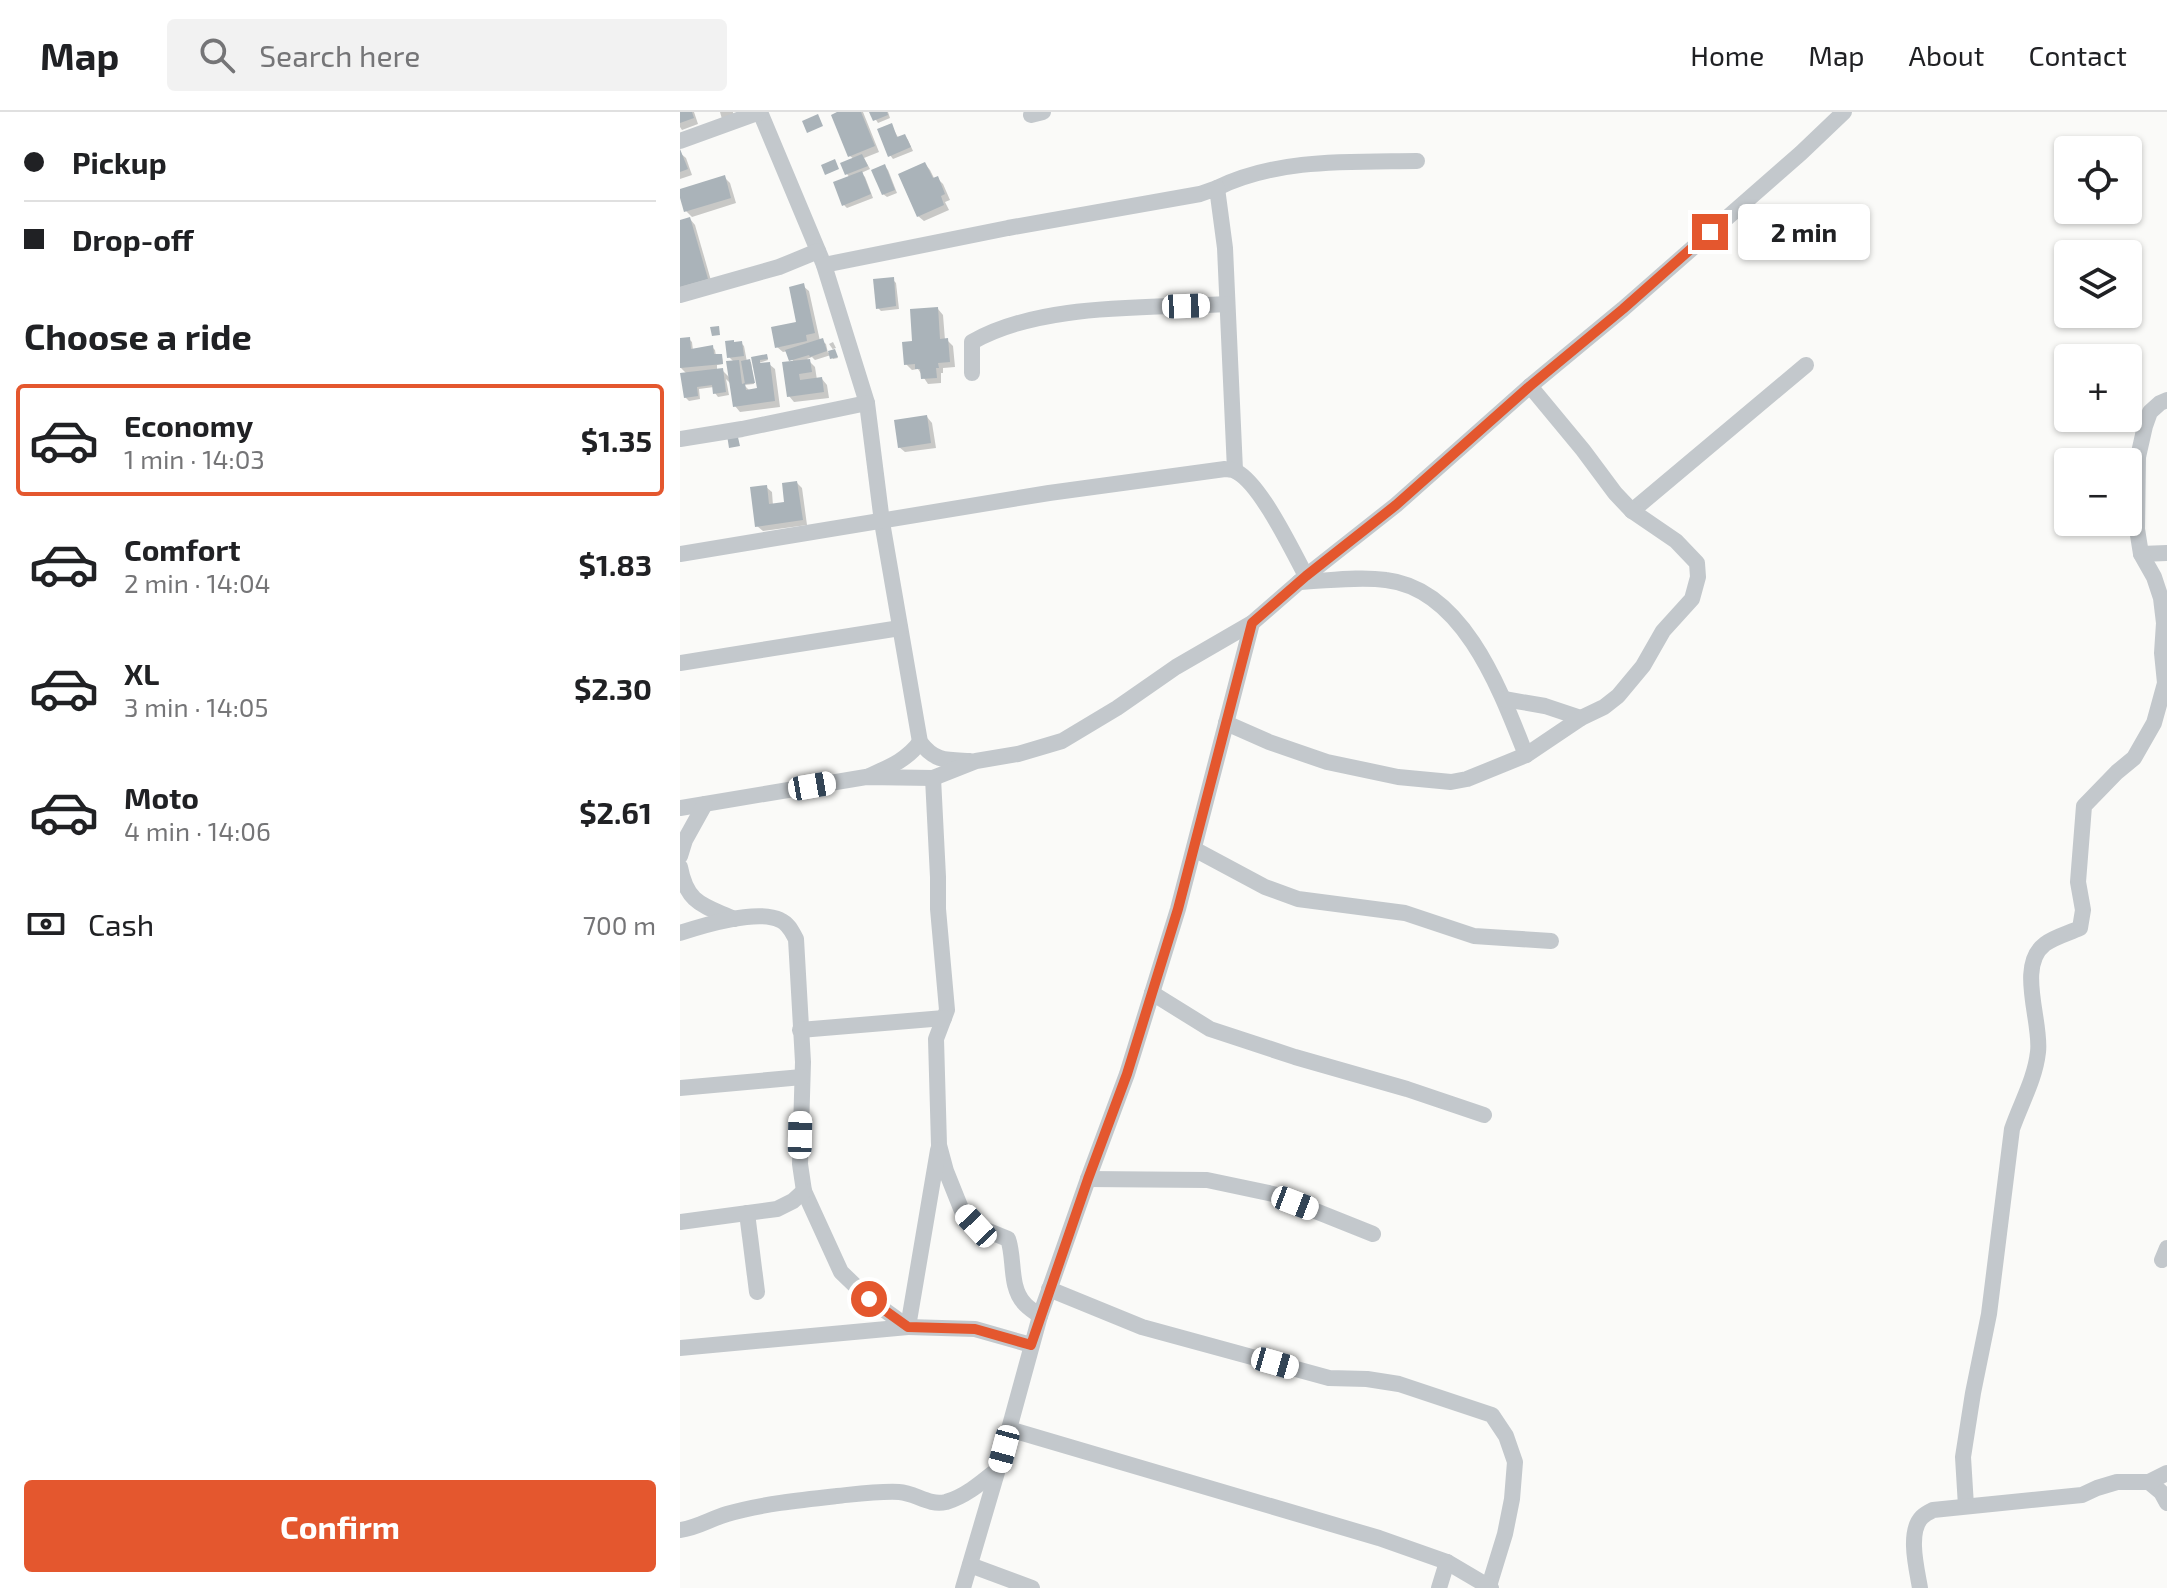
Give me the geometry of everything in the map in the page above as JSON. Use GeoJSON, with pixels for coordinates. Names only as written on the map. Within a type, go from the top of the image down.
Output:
{"type":"FeatureCollection","features":[{"type":"Feature","properties":{"kind":"street"},"geometry":{"type":"LineString","coordinates":[[680,141],[760,112],[821,258],[867,403],[882,522],[920,742],[941,760],[976,761],[1018,754],[1062,741],[1176,667],[1252,623],[1396,505],[1801,153],[1844,112]]}},
{"type":"Feature","properties":{"kind":"street"},"geometry":{"type":"LineString","coordinates":[[680,295],[821,258],[1200,194],[1251,174],[1293,166],[1417,161]]}},
{"type":"Feature","properties":{"kind":"street"},"geometry":{"type":"LineString","coordinates":[[1217,188],[1225,238],[1235,470]]}},
{"type":"Feature","properties":{"kind":"street"},"geometry":{"type":"LineString","coordinates":[[972,373],[972,342],[992,330],[1057,314],[1084,311],[1227,304]]}},
{"type":"Feature","properties":{"kind":"street"},"geometry":{"type":"LineString","coordinates":[[1632,511],[1806,365]]}},
{"type":"Feature","properties":{"kind":"street"},"geometry":{"type":"LineString","coordinates":[[1226,723],[1327,762],[1398,777],[1451,782],[1467,779],[1526,755],[1581,718],[1604,707],[1631,682],[1663,631],[1692,599],[1698,577],[1697,563],[1676,541],[1632,511],[1615,493],[1530,386]]}},
{"type":"Feature","properties":{"kind":"street"},"geometry":{"type":"LineString","coordinates":[[1966,1506],[1963,1457],[1989,1314],[2012,1129],[2034,1074],[2039,1048],[2032,999],[2033,961],[2045,944],[2080,928],[2083,910],[2078,882],[2084,806],[2134,758],[2154,723],[2166,683],[2161,598],[2141,554],[2137,529],[2138,457],[2145,426],[2150,412],[2167,400]]}},
{"type":"Feature","properties":{"kind":"street"},"geometry":{"type":"LineString","coordinates":[[680,439],[867,403]]}},
{"type":"Feature","properties":{"kind":"street"},"geometry":{"type":"LineString","coordinates":[[680,554],[1049,493],[1225,469],[1235,470],[1266,504],[1303,579]]}},
{"type":"Feature","properties":{"kind":"street"},"geometry":{"type":"LineString","coordinates":[[2141,554],[2167,553]]}},
{"type":"Feature","properties":{"kind":"street"},"geometry":{"type":"LineString","coordinates":[[1303,579],[1386,580],[1407,584],[1424,592],[1472,640],[1504,699],[1526,755]]}},
{"type":"Feature","properties":{"kind":"street"},"geometry":{"type":"LineString","coordinates":[[963,1588],[1040,1316],[1127,1074],[1178,909],[1252,623]]}},
{"type":"Feature","properties":{"kind":"street"},"geometry":{"type":"LineString","coordinates":[[680,663],[900,628]]}},
{"type":"Feature","properties":{"kind":"street"},"geometry":{"type":"LineString","coordinates":[[1504,699],[1545,706],[1581,718]]}},
{"type":"Feature","properties":{"kind":"street"},"geometry":{"type":"LineString","coordinates":[[866,777],[899,762],[920,742]]}},
{"type":"Feature","properties":{"kind":"street"},"geometry":{"type":"LineString","coordinates":[[680,808],[866,777],[933,778],[976,761]]}},
{"type":"Feature","properties":{"kind":"street"},"geometry":{"type":"LineString","coordinates":[[908,1327],[939,1145],[936,1039],[947,1010],[938,909],[933,778]]}},
{"type":"Feature","properties":{"kind":"street"},"geometry":{"type":"LineString","coordinates":[[680,856],[685,840],[705,804]]}},
{"type":"Feature","properties":{"kind":"street"},"geometry":{"type":"LineString","coordinates":[[1194,849],[1265,887],[1298,899],[1405,913],[1474,936],[1551,941]]}},
{"type":"Feature","properties":{"kind":"street"},"geometry":{"type":"LineString","coordinates":[[680,867],[683,882],[696,902],[734,919]]}},
{"type":"Feature","properties":{"kind":"street"},"geometry":{"type":"LineString","coordinates":[[680,933],[734,919],[767,916],[782,920],[790,928],[796,939],[802,1077],[800,1164],[804,1191],[841,1272],[869,1299],[908,1327]]}},
{"type":"Feature","properties":{"kind":"street"},"geometry":{"type":"LineString","coordinates":[[1152,993],[1210,1029],[1484,1115]]}},
{"type":"Feature","properties":{"kind":"street"},"geometry":{"type":"LineString","coordinates":[[800,1030],[944,1018]]}},
{"type":"Feature","properties":{"kind":"street"},"geometry":{"type":"LineString","coordinates":[[680,1088],[802,1077]]}},
{"type":"Feature","properties":{"kind":"street"},"geometry":{"type":"LineString","coordinates":[[939,1145],[962,1211],[976,1226],[1008,1239],[1022,1302],[1040,1316]]}},
{"type":"Feature","properties":{"kind":"street"},"geometry":{"type":"LineString","coordinates":[[1088,1179],[1207,1180],[1273,1194],[1373,1234]]}},
{"type":"Feature","properties":{"kind":"street"},"geometry":{"type":"LineString","coordinates":[[680,1222],[777,1209],[804,1191]]}},
{"type":"Feature","properties":{"kind":"street"},"geometry":{"type":"LineString","coordinates":[[747,1213],[757,1292]]}},
{"type":"Feature","properties":{"kind":"street"},"geometry":{"type":"LineString","coordinates":[[1009,1429],[1379,1538],[1447,1562],[1490,1587],[1512,1499],[1515,1462],[1506,1436],[1492,1415],[1399,1384],[1329,1378],[1142,1327],[1049,1289]]}},
{"type":"Feature","properties":{"kind":"street"},"geometry":{"type":"LineString","coordinates":[[680,1348],[908,1327],[975,1329],[1031,1345]]}},
{"type":"Feature","properties":{"kind":"street"},"geometry":{"type":"LineString","coordinates":[[680,1530],[693,1529],[725,1515],[838,1496],[900,1492],[928,1502],[943,1503],[964,1494],[998,1469]]}},
{"type":"Feature","properties":{"kind":"street"},"geometry":{"type":"LineString","coordinates":[[1920,1588],[1914,1550],[1916,1528],[1922,1517],[1933,1510],[2082,1495],[2117,1482],[2149,1482],[2167,1473]]}},
{"type":"Feature","properties":{"kind":"street"},"geometry":{"type":"LineString","coordinates":[[2149,1482],[2161,1492],[2167,1503]]}},
{"type":"Feature","properties":{"kind":"street"},"geometry":{"type":"LineString","coordinates":[[1439,1588],[1447,1562]]}},
{"type":"Feature","properties":{"kind":"street"},"geometry":{"type":"LineString","coordinates":[[970,1565],[1032,1588]]}},
{"type":"Feature","properties":{"kind":"building"},"geometry":{"type":"Polygon","coordinates":[[[680,112],[692,112],[694,118],[680,123],[680,112]]]}},
{"type":"Feature","properties":{"kind":"building"},"geometry":{"type":"Polygon","coordinates":[[[861,112],[875,146],[848,157],[831,115],[861,112]]]}},
{"type":"Feature","properties":{"kind":"building"},"geometry":{"type":"Polygon","coordinates":[[[869,112],[887,112],[888,115],[873,121],[869,112]]]}},
{"type":"Feature","properties":{"kind":"building"},"geometry":{"type":"Polygon","coordinates":[[[818,114],[823,126],[807,133],[802,121],[818,114]]]}},
{"type":"Feature","properties":{"kind":"building"},"geometry":{"type":"Polygon","coordinates":[[[892,123],[897,137],[905,134],[911,147],[888,157],[877,129],[892,123]]]}},
{"type":"Feature","properties":{"kind":"building"},"geometry":{"type":"Polygon","coordinates":[[[680,149],[688,169],[680,172],[680,149]]]}},
{"type":"Feature","properties":{"kind":"building"},"geometry":{"type":"Polygon","coordinates":[[[862,154],[868,166],[845,175],[840,163],[862,154]]]}},
{"type":"Feature","properties":{"kind":"building"},"geometry":{"type":"Polygon","coordinates":[[[835,159],[839,169],[825,175],[821,165],[835,159]]]}},
{"type":"Feature","properties":{"kind":"building"},"geometry":{"type":"Polygon","coordinates":[[[925,162],[933,178],[938,176],[945,194],[941,196],[944,205],[917,217],[898,174],[925,162]]]}},
{"type":"Feature","properties":{"kind":"building"},"geometry":{"type":"Polygon","coordinates":[[[885,164],[895,190],[882,195],[871,170],[885,164]]]}},
{"type":"Feature","properties":{"kind":"building"},"geometry":{"type":"Polygon","coordinates":[[[862,171],[871,194],[842,206],[833,182],[862,171]]]}},
{"type":"Feature","properties":{"kind":"building"},"geometry":{"type":"Polygon","coordinates":[[[725,175],[731,198],[684,212],[680,189],[725,175]]]}},
{"type":"Feature","properties":{"kind":"building"},"geometry":{"type":"Polygon","coordinates":[[[690,217],[708,279],[680,287],[680,220],[690,217]]]}},
{"type":"Feature","properties":{"kind":"building"},"geometry":{"type":"Polygon","coordinates":[[[894,277],[896,306],[876,309],[873,279],[894,277]]]}},
{"type":"Feature","properties":{"kind":"building"},"geometry":{"type":"Polygon","coordinates":[[[804,283],[815,333],[806,335],[807,341],[775,348],[771,327],[796,322],[789,287],[804,283]]]}},
{"type":"Feature","properties":{"kind":"building"},"geometry":{"type":"Polygon","coordinates":[[[938,307],[940,339],[948,338],[950,362],[938,363],[937,378],[921,379],[920,369],[915,369],[915,364],[904,365],[902,342],[912,341],[910,309],[938,307]]]}},
{"type":"Feature","properties":{"kind":"building"},"geometry":{"type":"Polygon","coordinates":[[[719,326],[720,335],[712,336],[710,327],[719,326]]]}},
{"type":"Feature","properties":{"kind":"building"},"geometry":{"type":"Polygon","coordinates":[[[690,337],[691,349],[713,345],[714,354],[722,354],[723,364],[680,368],[680,338],[690,337]]]}},
{"type":"Feature","properties":{"kind":"building"},"geometry":{"type":"Polygon","coordinates":[[[823,338],[827,351],[789,361],[785,350],[823,338]]]}},
{"type":"Feature","properties":{"kind":"building"},"geometry":{"type":"Polygon","coordinates":[[[725,341],[742,341],[744,356],[727,358],[725,341]]]}},
{"type":"Feature","properties":{"kind":"building"},"geometry":{"type":"Polygon","coordinates":[[[835,349],[838,357],[830,359],[828,351],[835,349]]]}},
{"type":"Feature","properties":{"kind":"building"},"geometry":{"type":"Polygon","coordinates":[[[767,354],[768,359],[760,360],[760,363],[770,362],[775,401],[733,407],[726,361],[739,360],[742,384],[745,383],[746,390],[757,388],[751,357],[767,354]]]}},
{"type":"Feature","properties":{"kind":"building"},"geometry":{"type":"Polygon","coordinates":[[[750,359],[755,383],[745,384],[741,361],[750,359]]]}},
{"type":"Feature","properties":{"kind":"building"},"geometry":{"type":"Polygon","coordinates":[[[810,359],[812,372],[799,374],[800,380],[822,377],[824,392],[787,397],[782,362],[810,359]]]}},
{"type":"Feature","properties":{"kind":"building"},"geometry":{"type":"Polygon","coordinates":[[[723,368],[726,392],[713,394],[712,385],[697,387],[698,396],[684,398],[680,373],[723,368]]]}},
{"type":"Feature","properties":{"kind":"building"},"geometry":{"type":"Polygon","coordinates":[[[927,415],[931,443],[898,448],[894,420],[927,415]]]}},
{"type":"Feature","properties":{"kind":"building"},"geometry":{"type":"Polygon","coordinates":[[[737,433],[740,446],[729,448],[727,435],[737,433]]]}},
{"type":"Feature","properties":{"kind":"building"},"geometry":{"type":"Polygon","coordinates":[[[797,481],[803,520],[755,527],[750,487],[767,485],[769,504],[784,502],[782,483],[797,481]]]}},
{"type":"Feature","properties":{"kind":"route"},"geometry":{"type":"LineString","coordinates":[[869,1299],[908,1327],[975,1329],[1031,1345],[1127,1074],[1178,909],[1252,623],[1396,505],[1710,232]]}}]}
